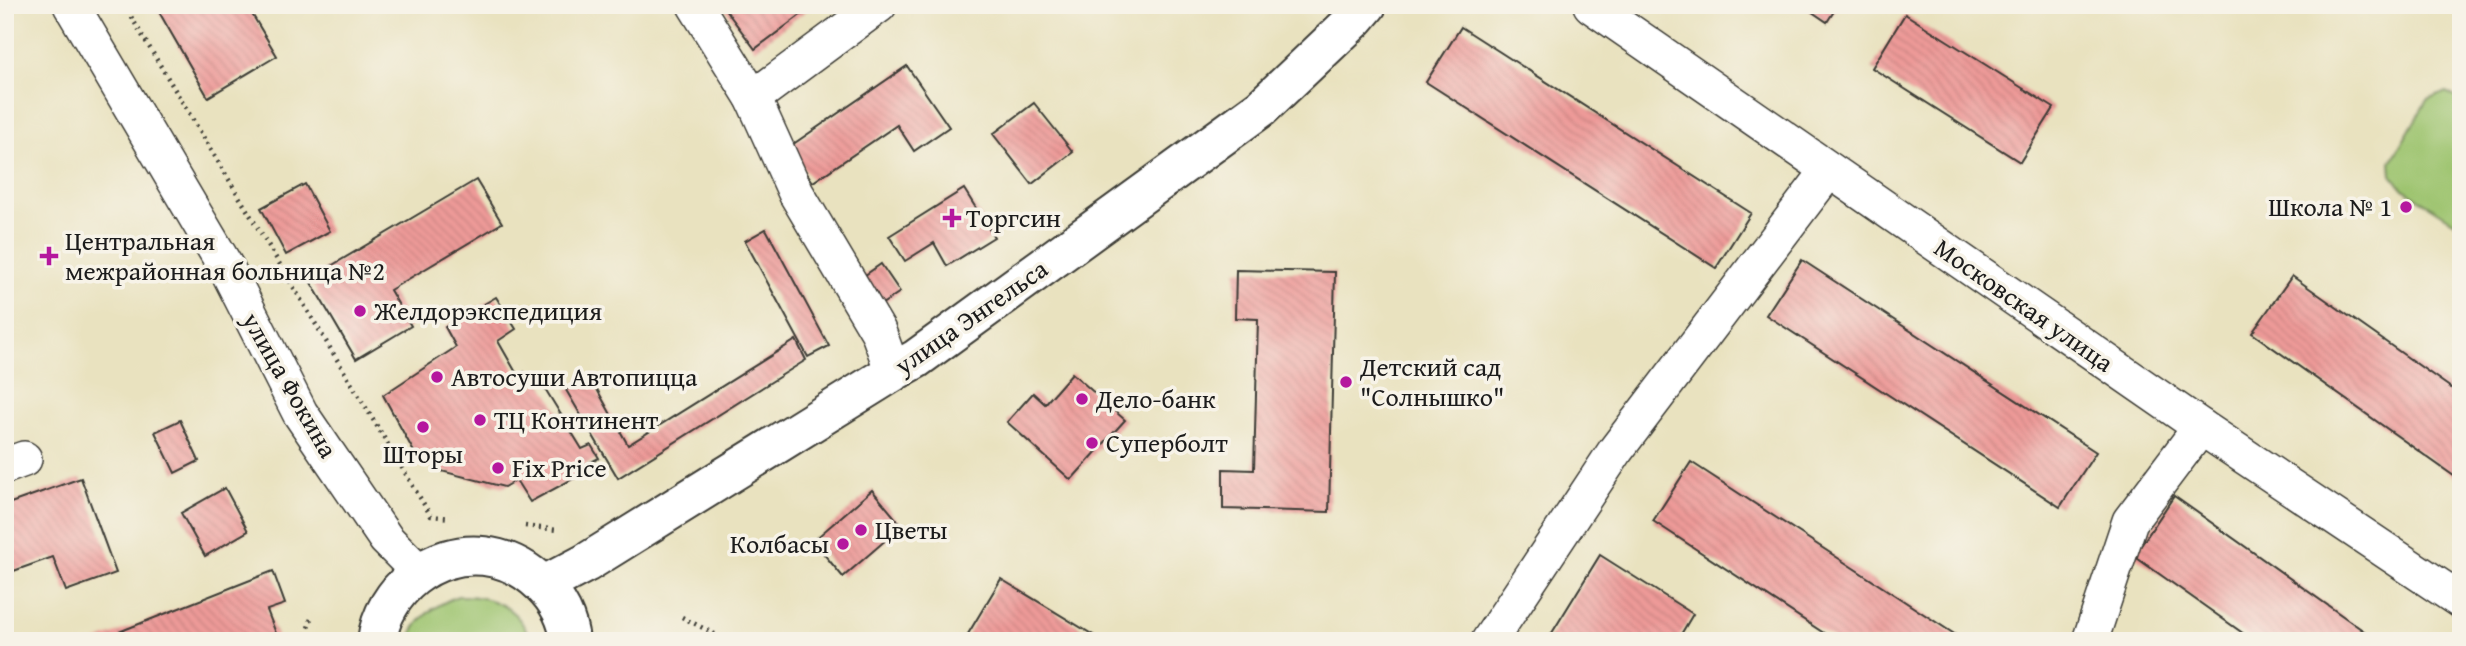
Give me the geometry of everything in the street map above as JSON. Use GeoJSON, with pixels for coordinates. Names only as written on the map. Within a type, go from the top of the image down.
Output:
{"type":"FeatureCollection","features":[{"type":"Feature","properties":{"kind":"main road","name":"улица Энгельса"},"geometry":{"type":"LineString","coordinates":[[544,585],[586,563],[916,359],[1261,108],[1367,5]]}},
{"type":"Feature","properties":{"kind":"main road"},"geometry":{"type":"LineString","coordinates":[[377,641],[379,625],[394,595],[419,572],[450,558],[484,556],[516,565],[544,585],[560,607],[570,641]]}},
{"type":"Feature","properties":{"kind":"street","name":"улица Фокина"},"geometry":{"type":"LineString","coordinates":[[71,5],[227,269],[300,413],[386,539],[419,572]]}},
{"type":"Feature","properties":{"kind":"street"},"geometry":{"type":"LineString","coordinates":[[695,5],[753,98],[796,193],[878,331],[893,372]]}},
{"type":"Feature","properties":{"kind":"street"},"geometry":{"type":"LineString","coordinates":[[753,98],[879,5]]}},
{"type":"Feature","properties":{"kind":"street","name":"Московская улица"},"geometry":{"type":"LineString","coordinates":[[1591,5],[2201,427],[2461,601]]}},
{"type":"Feature","properties":{"kind":"street"},"geometry":{"type":"LineString","coordinates":[[1489,641],[1616,450],[1829,170]]}},
{"type":"Feature","properties":{"kind":"street"},"geometry":{"type":"LineString","coordinates":[[2090,641],[2130,521],[2201,427]]}},
{"type":"Feature","properties":{"kind":"path"},"geometry":{"type":"LineString","coordinates":[[124,5],[431,516],[456,519]]}},
{"type":"Feature","properties":{"kind":"path"},"geometry":{"type":"LineString","coordinates":[[519,526],[557,530]]}},
{"type":"Feature","properties":{"kind":"path"},"geometry":{"type":"LineString","coordinates":[[303,641],[312,615]]}},
{"type":"Feature","properties":{"kind":"path"},"geometry":{"type":"LineString","coordinates":[[682,617],[728,641]]}},
{"type":"Feature","properties":{"kind":"green space"},"geometry":{"type":"Polygon","coordinates":[[[2446,92],[2461,100],[2461,226],[2402,188],[2392,175],[2391,162],[2427,100],[2446,92]]]}},
{"type":"Feature","properties":{"kind":"green space"},"geometry":{"type":"Polygon","coordinates":[[[458,596],[482,598],[503,605],[519,619],[531,641],[409,641],[417,625],[428,613],[458,596]]]}},
{"type":"Feature","properties":{"kind":"building"},"geometry":{"type":"Polygon","coordinates":[[[155,5],[267,5],[252,14],[277,56],[208,97],[155,5]]]}},
{"type":"Feature","properties":{"kind":"building"},"geometry":{"type":"Polygon","coordinates":[[[722,5],[814,5],[755,49],[722,5]]]}},
{"type":"Feature","properties":{"kind":"building"},"geometry":{"type":"Polygon","coordinates":[[[1802,5],[1838,5],[1827,22],[1802,5]]]}},
{"type":"Feature","properties":{"kind":"building"},"geometry":{"type":"Polygon","coordinates":[[[1905,14],[2054,108],[2020,162],[1872,68],[1905,14]]]}},
{"type":"Feature","properties":{"kind":"building"},"geometry":{"type":"Polygon","coordinates":[[[1461,27],[1751,213],[1716,268],[1426,82],[1461,27]]]}},
{"type":"Feature","properties":{"kind":"building"},"geometry":{"type":"Polygon","coordinates":[[[907,66],[949,127],[914,151],[897,125],[813,182],[789,147],[907,66]]]}},
{"type":"Feature","properties":{"kind":"building"},"geometry":{"type":"Polygon","coordinates":[[[1034,103],[1073,152],[1032,184],[993,134],[1034,103]]]}},
{"type":"Feature","properties":{"kind":"building"},"geometry":{"type":"Polygon","coordinates":[[[476,180],[502,223],[390,290],[411,326],[356,359],[309,279],[476,180]]]}},
{"type":"Feature","properties":{"kind":"building"},"geometry":{"type":"Polygon","coordinates":[[[305,184],[330,231],[286,255],[261,208],[305,184]]]}},
{"type":"Feature","properties":{"kind":"building"},"geometry":{"type":"Polygon","coordinates":[[[964,189],[994,237],[947,266],[934,243],[905,261],[889,236],[964,189]]]}},
{"type":"Feature","properties":{"kind":"building"},"geometry":{"type":"Polygon","coordinates":[[[766,229],[829,346],[808,357],[745,241],[766,229]]]}},
{"type":"Feature","properties":{"kind":"building"},"geometry":{"type":"Polygon","coordinates":[[[1802,260],[2096,452],[2060,507],[1766,315],[1802,260]]]}},
{"type":"Feature","properties":{"kind":"building"},"geometry":{"type":"Polygon","coordinates":[[[881,264],[900,292],[879,306],[861,278],[881,264]]]}},
{"type":"Feature","properties":{"kind":"building"},"geometry":{"type":"Polygon","coordinates":[[[1236,270],[1335,272],[1329,512],[1223,509],[1223,469],[1254,470],[1258,319],[1235,318],[1236,270]]]}},
{"type":"Feature","properties":{"kind":"building"},"geometry":{"type":"Polygon","coordinates":[[[2292,276],[2461,395],[2461,481],[2252,333],[2292,276]]]}},
{"type":"Feature","properties":{"kind":"building","name":"ТЦ Континент"},"geometry":{"type":"Polygon","coordinates":[[[496,297],[516,329],[498,341],[518,376],[524,372],[532,387],[541,382],[582,449],[591,445],[599,458],[577,469],[580,475],[530,502],[516,480],[504,487],[441,471],[431,456],[420,463],[383,395],[456,347],[445,327],[496,297]]]}},
{"type":"Feature","properties":{"kind":"building"},"geometry":{"type":"Polygon","coordinates":[[[796,340],[806,360],[618,478],[566,390],[589,375],[628,445],[796,340]]]}},
{"type":"Feature","properties":{"kind":"building"},"geometry":{"type":"Polygon","coordinates":[[[1072,373],[1125,420],[1071,480],[1007,422],[1033,393],[1045,404],[1072,373]]]}},
{"type":"Feature","properties":{"kind":"building"},"geometry":{"type":"Polygon","coordinates":[[[180,420],[199,461],[175,473],[155,432],[180,420]]]}},
{"type":"Feature","properties":{"kind":"building"},"geometry":{"type":"Polygon","coordinates":[[[1691,462],[1965,641],[1836,641],[1653,521],[1691,462]]]}},
{"type":"Feature","properties":{"kind":"building"},"geometry":{"type":"Polygon","coordinates":[[[81,478],[116,573],[66,591],[53,557],[5,574],[5,505],[81,478]]]}},
{"type":"Feature","properties":{"kind":"building"},"geometry":{"type":"Polygon","coordinates":[[[225,488],[248,531],[205,556],[181,513],[225,488]]]}},
{"type":"Feature","properties":{"kind":"building"},"geometry":{"type":"Polygon","coordinates":[[[872,490],[902,526],[843,577],[813,541],[872,490]]]}},
{"type":"Feature","properties":{"kind":"building"},"geometry":{"type":"Polygon","coordinates":[[[2174,496],[2378,641],[2254,641],[2134,556],[2174,496]]]}},
{"type":"Feature","properties":{"kind":"building"},"geometry":{"type":"Polygon","coordinates":[[[1600,555],[1693,614],[1677,641],[1547,641],[1600,555]]]}},
{"type":"Feature","properties":{"kind":"building"},"geometry":{"type":"Polygon","coordinates":[[[273,571],[285,604],[267,610],[279,641],[96,641],[273,571]]]}},
{"type":"Feature","properties":{"kind":"building"},"geometry":{"type":"Polygon","coordinates":[[[1001,579],[1103,641],[968,641],[965,639],[1001,579]]]}},
{"type":"Feature","properties":{"kind":"place","name":"Школа № 1"},"geometry":{"type":"Point","coordinates":[2406,207]}},
{"type":"Feature","properties":{"kind":"place","name":"Торгсин"},"geometry":{"type":"Point","coordinates":[952,218]}},
{"type":"Feature","properties":{"kind":"place","name":"Центральная межрайонная больница №2"},"geometry":{"type":"Point","coordinates":[49,256]}},
{"type":"Feature","properties":{"kind":"place","name":"Желдорэкспедиция"},"geometry":{"type":"Point","coordinates":[360,311]}},
{"type":"Feature","properties":{"kind":"place","name":"Автосуши Автопицца"},"geometry":{"type":"Point","coordinates":[437,377]}},
{"type":"Feature","properties":{"kind":"place","name":"Детский сад \"Солнышко\""},"geometry":{"type":"Point","coordinates":[1346,382]}},
{"type":"Feature","properties":{"kind":"place","name":"Дело-банк"},"geometry":{"type":"Point","coordinates":[1082,399]}},
{"type":"Feature","properties":{"kind":"place","name":"ТЦ Континент"},"geometry":{"type":"Point","coordinates":[480,420]}},
{"type":"Feature","properties":{"kind":"place","name":"Шторы"},"geometry":{"type":"Point","coordinates":[423,427]}},
{"type":"Feature","properties":{"kind":"place","name":"Суперболт"},"geometry":{"type":"Point","coordinates":[1092,443]}},
{"type":"Feature","properties":{"kind":"place","name":"Fix Price"},"geometry":{"type":"Point","coordinates":[498,468]}},
{"type":"Feature","properties":{"kind":"place","name":"Цветы"},"geometry":{"type":"Point","coordinates":[861,530]}},
{"type":"Feature","properties":{"kind":"place","name":"Колбасы"},"geometry":{"type":"Point","coordinates":[843,544]}}]}
